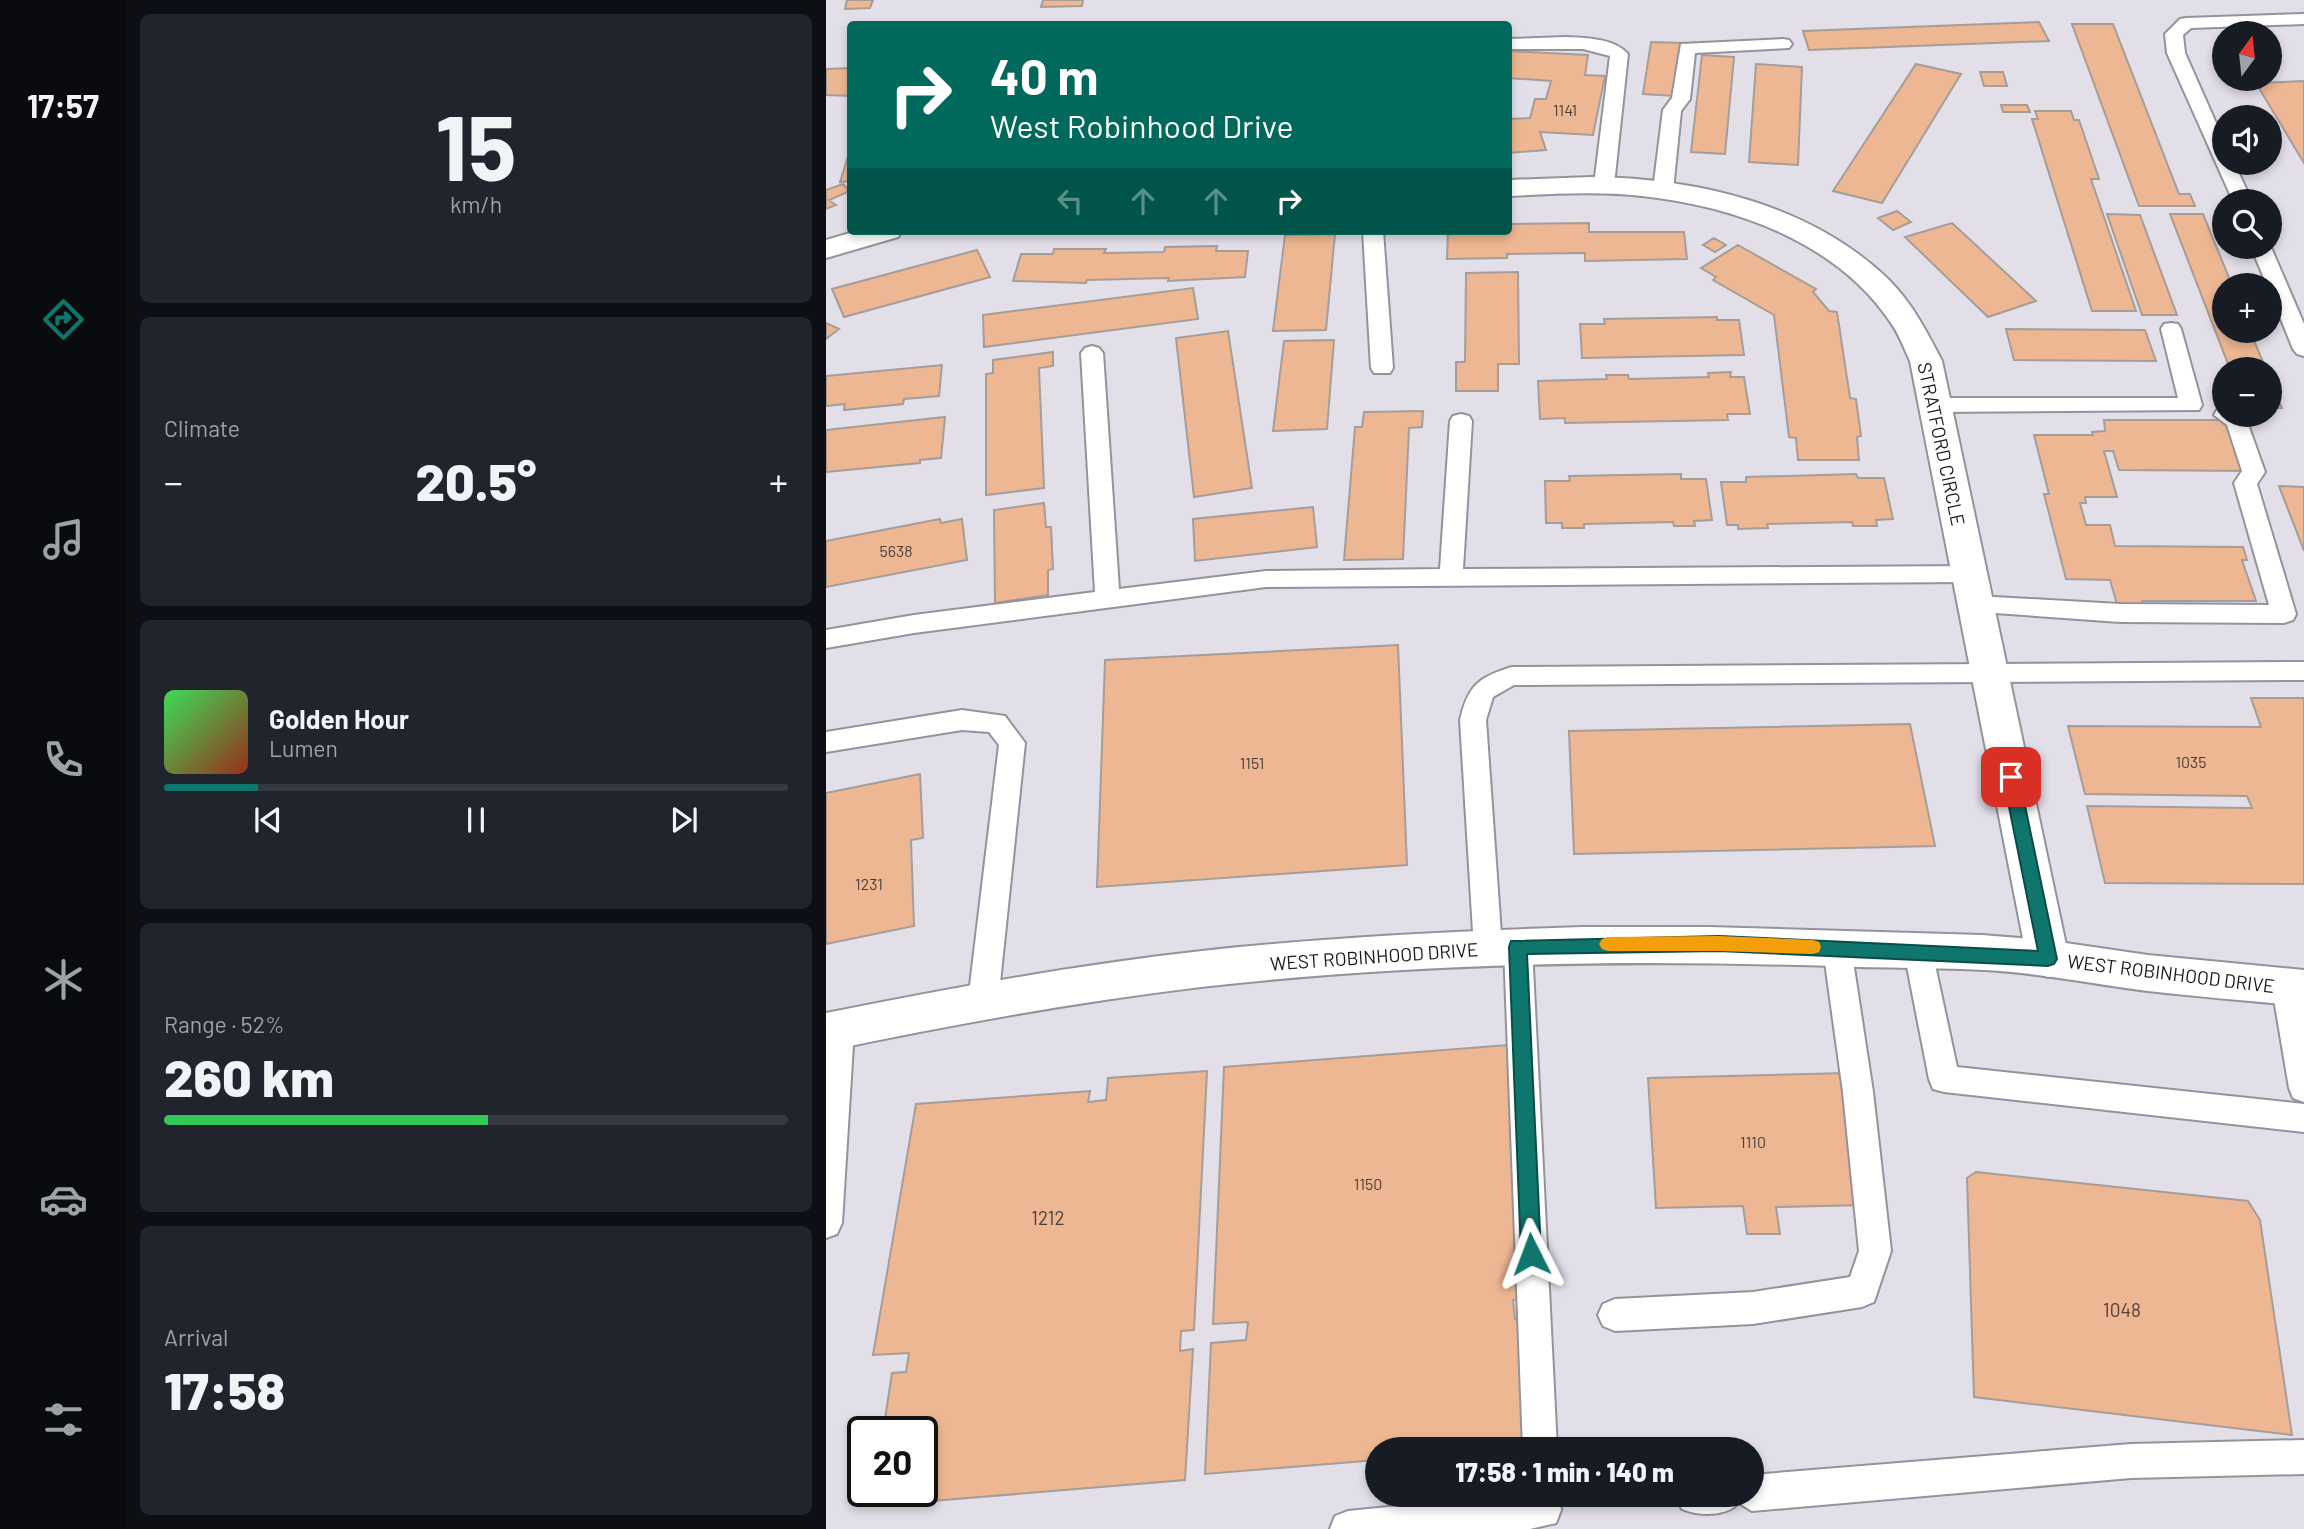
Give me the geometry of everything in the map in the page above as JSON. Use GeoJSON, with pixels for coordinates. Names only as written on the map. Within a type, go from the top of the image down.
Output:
{"type":"FeatureCollection","features":[{"type":"Feature","properties":{"kind":"street","name":"STRATFORD CIRCLE"},"geometry":{"type":"LineString","coordinates":[[1512,188],[1604,185],[1663,190],[1719,201],[1754,212],[1820,242],[1848,260],[1895,304],[1919,342],[1935,405],[2048,959]]}},
{"type":"Feature","properties":{"kind":"street"},"geometry":{"type":"LineString","coordinates":[[826,249],[874,235]]}},
{"type":"Feature","properties":{"kind":"street","name":"WEST ROBINHOOD DRIVE"},"geometry":{"type":"LineString","coordinates":[[833,1031],[983,1002],[1180,972],[1332,957],[1503,947],[1719,943],[1918,951],[2048,959],[2295,988]]}},
{"type":"Feature","properties":{"kind":"lane"},"geometry":{"type":"LineString","coordinates":[[2212,133],[2176,53],[2174,34],[2186,23],[2304,19]]}},
{"type":"Feature","properties":{"kind":"lane"},"geometry":{"type":"LineString","coordinates":[[1512,44],[1593,44],[1614,49],[1619,54],[1604,185]]}},
{"type":"Feature","properties":{"kind":"lane"},"geometry":{"type":"LineString","coordinates":[[1663,190],[1672,110],[1681,99],[1687,48],[1783,44]]}},
{"type":"Feature","properties":{"kind":"lane"},"geometry":{"type":"LineString","coordinates":[[1373,235],[1382,368]]}},
{"type":"Feature","properties":{"kind":"lane"},"geometry":{"type":"LineString","coordinates":[[2266,259],[2304,349]]}},
{"type":"Feature","properties":{"kind":"lane"},"geometry":{"type":"LineString","coordinates":[[2171,329],[2191,405]]}},
{"type":"Feature","properties":{"kind":"lane"},"geometry":{"type":"LineString","coordinates":[[1092,353],[1108,600]]}},
{"type":"Feature","properties":{"kind":"lane"},"geometry":{"type":"LineString","coordinates":[[1935,405],[2191,405],[2212,411]]}},
{"type":"Feature","properties":{"kind":"lane"},"geometry":{"type":"LineString","coordinates":[[1451,578],[1461,421]]}},
{"type":"Feature","properties":{"kind":"lane"},"geometry":{"type":"LineString","coordinates":[[826,639],[914,624],[1266,579],[1451,578],[1973,590],[2120,613],[2284,614],[2245,482],[2255,472],[2239,427]]}},
{"type":"Feature","properties":{"kind":"lane"},"geometry":{"type":"LineString","coordinates":[[1539,1437],[1503,947],[1473,720],[1477,701],[1485,687],[1512,676],[2304,671]]}},
{"type":"Feature","properties":{"kind":"lane"},"geometry":{"type":"LineString","coordinates":[[826,743],[962,720],[996,723],[1012,743],[983,1002]]}},
{"type":"Feature","properties":{"kind":"lane"},"geometry":{"type":"LineString","coordinates":[[1615,1315],[1753,1308],[1862,1291],[1875,1251],[1858,1092],[1837,948]]}},
{"type":"Feature","properties":{"kind":"lane"},"geometry":{"type":"LineString","coordinates":[[1918,951],[1944,1079],[2304,1118]]}},
{"type":"Feature","properties":{"kind":"lane"},"geometry":{"type":"LineString","coordinates":[[2295,988],[2304,1088]]}},
{"type":"Feature","properties":{"kind":"lane"},"geometry":{"type":"LineString","coordinates":[[826,1223],[833,1031]]}},
{"type":"Feature","properties":{"kind":"lane"},"geometry":{"type":"LineString","coordinates":[[1764,1492],[2131,1461],[2304,1457]]}},
{"type":"Feature","properties":{"kind":"lane"},"geometry":{"type":"LineString","coordinates":[[1348,1529],[1543,1510],[1543,1507]]}},
{"type":"Feature","properties":{"kind":"building"},"geometry":{"type":"Polygon","coordinates":[[[847,0],[873,0],[870,8],[845,9],[847,0]]]}},
{"type":"Feature","properties":{"kind":"building"},"geometry":{"type":"Polygon","coordinates":[[[1043,0],[1083,0],[1082,6],[1041,7],[1043,0]]]}},
{"type":"Feature","properties":{"kind":"building"},"geometry":{"type":"Polygon","coordinates":[[[2039,22],[2049,41],[1809,50],[1803,31],[2039,22]]]}},
{"type":"Feature","properties":{"kind":"building"},"geometry":{"type":"Polygon","coordinates":[[[2072,24],[2113,24],[2179,194],[2190,194],[2195,206],[2139,206],[2072,24]]]}},
{"type":"Feature","properties":{"kind":"building"},"geometry":{"type":"Polygon","coordinates":[[[1651,42],[1683,43],[1676,96],[1643,94],[1651,42]]]}},
{"type":"Feature","properties":{"kind":"building"},"geometry":{"type":"Polygon","coordinates":[[[1512,51],[1588,55],[1585,75],[1605,76],[1593,135],[1540,132],[1546,150],[1512,153],[1512,119],[1530,118],[1535,99],[1546,99],[1551,81],[1512,78],[1512,51]]]}},
{"type":"Feature","properties":{"kind":"building"},"geometry":{"type":"Polygon","coordinates":[[[1702,55],[1734,57],[1725,154],[1691,152],[1702,55]]]}},
{"type":"Feature","properties":{"kind":"building"},"geometry":{"type":"Polygon","coordinates":[[[1756,64],[1802,67],[1798,165],[1749,162],[1756,64]]]}},
{"type":"Feature","properties":{"kind":"building"},"geometry":{"type":"Polygon","coordinates":[[[1916,64],[1961,74],[1882,203],[1833,191],[1916,64]]]}},
{"type":"Feature","properties":{"kind":"building"},"geometry":{"type":"Polygon","coordinates":[[[847,68],[847,96],[826,95],[826,69],[847,68]]]}},
{"type":"Feature","properties":{"kind":"building"},"geometry":{"type":"Polygon","coordinates":[[[1980,72],[2003,72],[2007,86],[1984,86],[1980,72]]]}},
{"type":"Feature","properties":{"kind":"building"},"geometry":{"type":"Polygon","coordinates":[[[2304,81],[2304,163],[2282,126],[2282,105],[2269,105],[2261,91],[2282,91],[2282,82],[2304,81]]]}},
{"type":"Feature","properties":{"kind":"building"},"geometry":{"type":"Polygon","coordinates":[[[2001,105],[2027,105],[2030,112],[2003,112],[2001,105]]]}},
{"type":"Feature","properties":{"kind":"building"},"geometry":{"type":"Polygon","coordinates":[[[2035,111],[2071,111],[2074,120],[2079,120],[2099,179],[2091,179],[2136,311],[2092,311],[2032,119],[2038,119],[2035,111]]]}},
{"type":"Feature","properties":{"kind":"building"},"geometry":{"type":"Polygon","coordinates":[[[847,160],[847,181],[840,182],[847,160]]]}},
{"type":"Feature","properties":{"kind":"building"},"geometry":{"type":"Polygon","coordinates":[[[843,184],[847,192],[829,200],[836,205],[826,209],[826,190],[843,184]]]}},
{"type":"Feature","properties":{"kind":"building"},"geometry":{"type":"Polygon","coordinates":[[[1897,211],[1911,222],[1893,230],[1878,218],[1897,211]]]}},
{"type":"Feature","properties":{"kind":"building"},"geometry":{"type":"Polygon","coordinates":[[[2107,214],[2140,215],[2177,315],[2142,315],[2107,214]]]}},
{"type":"Feature","properties":{"kind":"building"},"geometry":{"type":"Polygon","coordinates":[[[2170,214],[2203,214],[2212,236],[2212,259],[2221,259],[2227,273],[2212,273],[2212,322],[2170,214]]]}},
{"type":"Feature","properties":{"kind":"building"},"geometry":{"type":"Polygon","coordinates":[[[1589,223],[1589,232],[1684,232],[1687,259],[1585,261],[1585,253],[1507,254],[1507,258],[1447,259],[1448,235],[1512,235],[1512,224],[1589,223]]]}},
{"type":"Feature","properties":{"kind":"building"},"geometry":{"type":"Polygon","coordinates":[[[1952,223],[2036,301],[1988,317],[1905,237],[1952,223]]]}},
{"type":"Feature","properties":{"kind":"building"},"geometry":{"type":"Polygon","coordinates":[[[1285,235],[1335,235],[1326,330],[1273,331],[1285,235]]]}},
{"type":"Feature","properties":{"kind":"building"},"geometry":{"type":"Polygon","coordinates":[[[1714,238],[1726,245],[1715,252],[1703,245],[1714,238]]]}},
{"type":"Feature","properties":{"kind":"building"},"geometry":{"type":"Polygon","coordinates":[[[1738,245],[1816,289],[1813,292],[1829,311],[1837,312],[1850,398],[1856,399],[1861,436],[1857,437],[1859,460],[1798,460],[1796,438],[1789,437],[1774,315],[1713,280],[1716,277],[1701,268],[1738,245]]]}},
{"type":"Feature","properties":{"kind":"building"},"geometry":{"type":"Polygon","coordinates":[[[1217,246],[1216,251],[1248,251],[1245,277],[1168,281],[1169,278],[1087,280],[1086,283],[1013,281],[1021,254],[1053,254],[1054,249],[1106,249],[1104,253],[1164,252],[1165,247],[1217,246]]]}},
{"type":"Feature","properties":{"kind":"building"},"geometry":{"type":"Polygon","coordinates":[[[977,250],[990,277],[844,317],[832,289],[977,250]]]}},
{"type":"Feature","properties":{"kind":"building"},"geometry":{"type":"Polygon","coordinates":[[[1518,272],[1519,364],[1498,364],[1498,391],[1456,391],[1456,362],[1465,362],[1466,273],[1518,272]]]}},
{"type":"Feature","properties":{"kind":"building"},"geometry":{"type":"Polygon","coordinates":[[[1193,288],[1198,319],[984,347],[983,315],[1193,288]]]}},
{"type":"Feature","properties":{"kind":"building"},"geometry":{"type":"Polygon","coordinates":[[[1717,317],[1717,320],[1739,320],[1744,355],[1582,358],[1580,324],[1605,324],[1604,319],[1717,317]]]}},
{"type":"Feature","properties":{"kind":"building"},"geometry":{"type":"Polygon","coordinates":[[[826,323],[839,329],[826,339],[826,323]]]}},
{"type":"Feature","properties":{"kind":"building"},"geometry":{"type":"Polygon","coordinates":[[[2006,329],[2145,330],[2156,361],[2014,360],[2006,329]]]}},
{"type":"Feature","properties":{"kind":"building"},"geometry":{"type":"Polygon","coordinates":[[[1228,331],[1252,488],[1194,497],[1176,338],[1228,331]]]}},
{"type":"Feature","properties":{"kind":"building"},"geometry":{"type":"Polygon","coordinates":[[[1334,340],[1327,429],[1273,431],[1284,341],[1334,340]]]}},
{"type":"Feature","properties":{"kind":"building"},"geometry":{"type":"Polygon","coordinates":[[[2220,343],[2255,343],[2261,357],[2225,357],[2220,343]]]}},
{"type":"Feature","properties":{"kind":"building"},"geometry":{"type":"Polygon","coordinates":[[[1053,352],[1053,366],[1039,368],[1044,488],[986,495],[986,374],[993,373],[993,360],[1053,352]]]}},
{"type":"Feature","properties":{"kind":"building"},"geometry":{"type":"Polygon","coordinates":[[[942,365],[939,396],[904,399],[903,404],[844,410],[845,404],[826,406],[826,376],[942,365]]]}},
{"type":"Feature","properties":{"kind":"building"},"geometry":{"type":"Polygon","coordinates":[[[1731,372],[1730,377],[1744,377],[1750,414],[1727,414],[1728,420],[1565,423],[1565,418],[1540,419],[1538,381],[1607,379],[1606,375],[1628,375],[1629,379],[1709,377],[1708,373],[1731,372]]]}},
{"type":"Feature","properties":{"kind":"building"},"geometry":{"type":"Polygon","coordinates":[[[1423,411],[1422,427],[1409,428],[1403,559],[1344,560],[1355,427],[1362,427],[1364,412],[1423,411]]]}},
{"type":"Feature","properties":{"kind":"building"},"geometry":{"type":"Polygon","coordinates":[[[945,417],[941,458],[920,460],[920,463],[826,472],[826,430],[945,417]]]}},
{"type":"Feature","properties":{"kind":"building"},"geometry":{"type":"Polygon","coordinates":[[[2104,420],[2212,420],[2212,427],[2235,427],[2251,471],[2119,470],[2113,451],[2104,451],[2117,497],[2085,497],[2086,503],[2080,503],[2086,525],[2110,525],[2115,546],[2243,547],[2247,560],[2242,560],[2256,601],[2142,601],[2142,604],[2117,604],[2110,580],[2066,579],[2044,494],[2049,494],[2034,435],[2093,435],[2092,432],[2105,431],[2104,420]]]}},
{"type":"Feature","properties":{"kind":"building"},"geometry":{"type":"Polygon","coordinates":[[[1681,474],[1681,479],[1706,479],[1712,520],[1694,521],[1695,526],[1674,526],[1673,522],[1584,524],[1584,528],[1562,528],[1562,523],[1546,523],[1545,481],[1570,481],[1569,476],[1681,474]]]}},
{"type":"Feature","properties":{"kind":"building"},"geometry":{"type":"Polygon","coordinates":[[[1856,474],[1858,478],[1884,478],[1893,519],[1876,520],[1877,526],[1853,526],[1852,522],[1767,524],[1768,528],[1738,529],[1738,525],[1727,525],[1721,482],[1746,482],[1746,477],[1856,474]]]}},
{"type":"Feature","properties":{"kind":"building"},"geometry":{"type":"Polygon","coordinates":[[[2279,486],[2304,487],[2304,551],[2279,486]]]}},
{"type":"Feature","properties":{"kind":"building"},"geometry":{"type":"Polygon","coordinates":[[[1044,503],[1046,527],[1051,527],[1053,569],[1048,570],[1048,595],[995,603],[994,510],[1044,503]]]}},
{"type":"Feature","properties":{"kind":"building"},"geometry":{"type":"Polygon","coordinates":[[[1313,507],[1317,547],[1195,561],[1193,519],[1313,507]]]}},
{"type":"Feature","properties":{"kind":"building"},"geometry":{"type":"Polygon","coordinates":[[[940,519],[941,523],[962,519],[967,560],[826,587],[826,541],[940,519]]]}},
{"type":"Feature","properties":{"kind":"building"},"geometry":{"type":"Polygon","coordinates":[[[1398,645],[1407,865],[1097,887],[1105,660],[1398,645]]]}},
{"type":"Feature","properties":{"kind":"building"},"geometry":{"type":"Polygon","coordinates":[[[2251,698],[2304,698],[2304,884],[2105,883],[2087,806],[2252,808],[2247,796],[2085,794],[2068,726],[2261,727],[2251,698]]]}},
{"type":"Feature","properties":{"kind":"building"},"geometry":{"type":"Polygon","coordinates":[[[1910,724],[1935,846],[1574,854],[1569,731],[1910,724]]]}},
{"type":"Feature","properties":{"kind":"building"},"geometry":{"type":"Polygon","coordinates":[[[920,774],[923,838],[911,840],[914,926],[826,944],[826,793],[920,774]]]}},
{"type":"Feature","properties":{"kind":"building"},"geometry":{"type":"Polygon","coordinates":[[[1508,1045],[1526,1298],[1513,1300],[1515,1319],[1527,1318],[1536,1437],[1365,1437],[1365,1461],[1205,1474],[1211,1343],[1246,1340],[1248,1322],[1213,1324],[1224,1067],[1508,1045]]]}},
{"type":"Feature","properties":{"kind":"building"},"geometry":{"type":"Polygon","coordinates":[[[1207,1071],[1194,1330],[1181,1331],[1180,1351],[1193,1349],[1185,1480],[938,1501],[938,1416],[885,1416],[892,1373],[906,1372],[909,1353],[873,1355],[916,1104],[1090,1091],[1088,1102],[1106,1100],[1108,1078],[1207,1071]]]}},
{"type":"Feature","properties":{"kind":"building"},"geometry":{"type":"Polygon","coordinates":[[[1844,1073],[1864,1205],[1776,1207],[1780,1234],[1747,1234],[1743,1206],[1656,1208],[1648,1078],[1844,1073]]]}},
{"type":"Feature","properties":{"kind":"building"},"geometry":{"type":"Polygon","coordinates":[[[1976,1172],[2248,1201],[2260,1220],[2292,1435],[1974,1397],[1967,1178],[1976,1172]]]}},
{"type":"Feature","properties":{"kind":"slow traffic"},"geometry":{"type":"LineString","coordinates":[[1608,944],[1719,943],[1813,947]]}},
{"type":"Feature","properties":{"kind":"route"},"geometry":{"type":"LineString","coordinates":[[1531,1254],[1518,947],[1562,944],[1719,943],[2048,959],[2011,777]]}}]}
